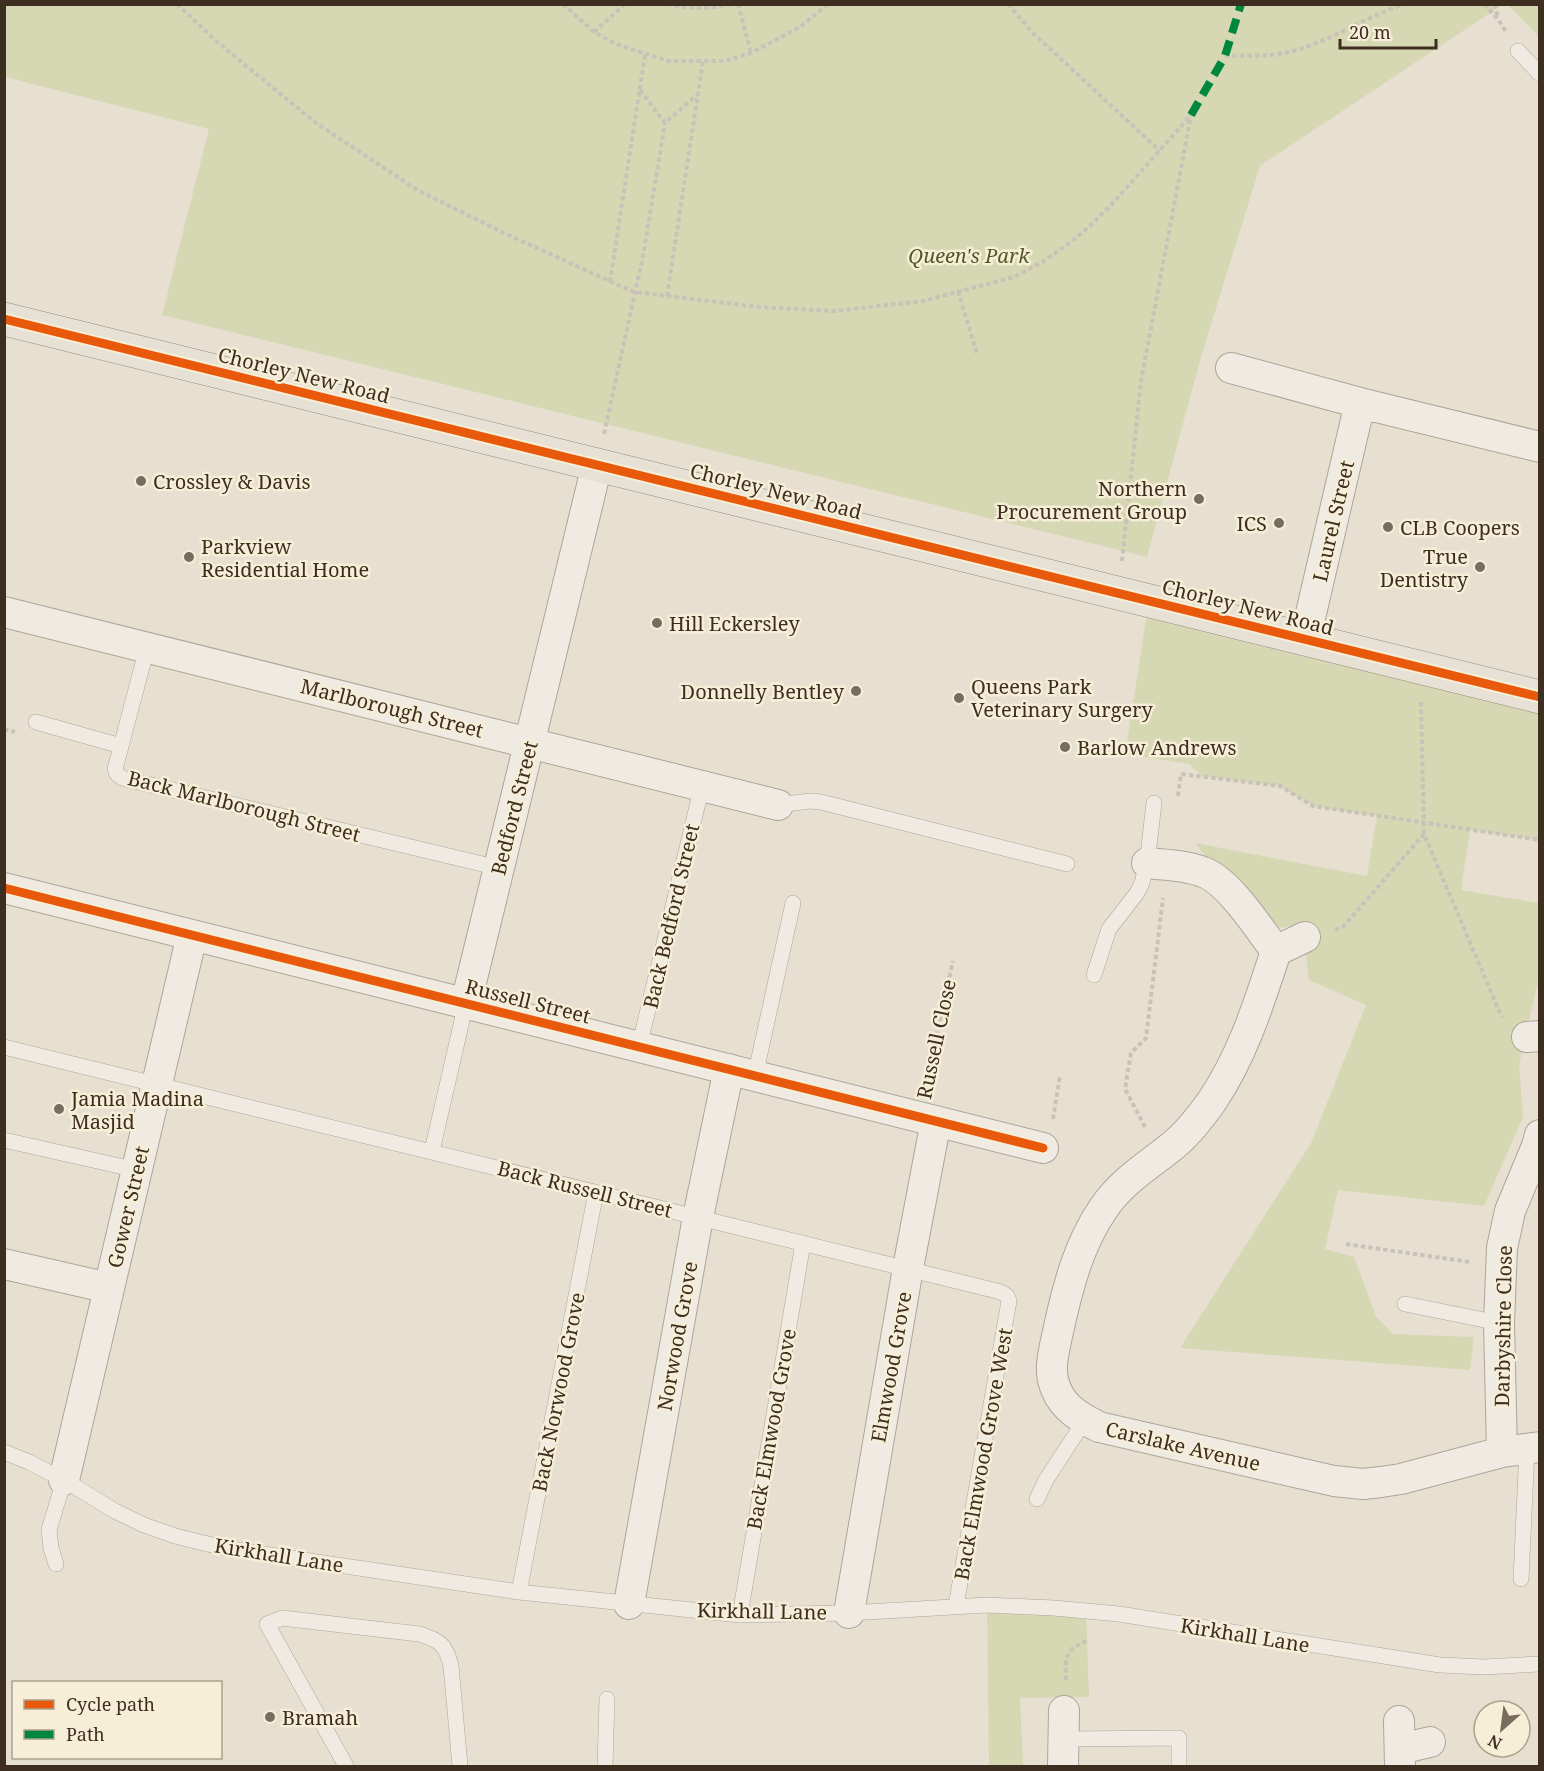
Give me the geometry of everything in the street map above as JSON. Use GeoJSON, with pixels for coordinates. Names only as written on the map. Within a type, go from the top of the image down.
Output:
{"type":"FeatureCollection","features":[{"type":"Feature","properties":{"kind":"main road","name":"Chorley New Road"},"geometry":{"type":"LineString","coordinates":[[4,319],[1539,697]]}},
{"type":"Feature","properties":{"kind":"street"},"geometry":{"type":"LineString","coordinates":[[1231,368],[1360,403],[1539,447]]}},
{"type":"Feature","properties":{"kind":"street","name":"Laurel Street"},"geometry":{"type":"LineString","coordinates":[[1305,639],[1360,403]]}},
{"type":"Feature","properties":{"kind":"street","name":"Bedford Street"},"geometry":{"type":"LineString","coordinates":[[466,1003],[597,465]]}},
{"type":"Feature","properties":{"kind":"street","name":"Marlborough Street"},"geometry":{"type":"LineString","coordinates":[[4,612],[778,805]]}},
{"type":"Feature","properties":{"kind":"street"},"geometry":{"type":"LineString","coordinates":[[1158,864],[1203,872],[1225,886],[1276,951],[1305,937]]}},
{"type":"Feature","properties":{"kind":"street","name":"Russell Street"},"geometry":{"type":"LineString","coordinates":[[4,888],[1043,1148]]}},
{"type":"Feature","properties":{"kind":"street","name":"Gower Street"},"geometry":{"type":"LineString","coordinates":[[64,1480],[192,935]]}},
{"type":"Feature","properties":{"kind":"street","name":"Carslake Avenue"},"geometry":{"type":"LineString","coordinates":[[1276,951],[1247,1035],[1213,1099],[1194,1125],[1172,1147],[1133,1176],[1103,1209],[1085,1241],[1067,1289],[1052,1360],[1055,1387],[1061,1400],[1072,1412],[1085,1420],[1110,1430],[1356,1484],[1401,1479],[1523,1449]]}},
{"type":"Feature","properties":{"kind":"street","name":"Norwood Grove"},"geometry":{"type":"LineString","coordinates":[[629,1604],[698,1217],[742,1073]]}},
{"type":"Feature","properties":{"kind":"street","name":"Elmwood Grove"},"geometry":{"type":"LineString","coordinates":[[849,1613],[908,1268],[927,1119]]}},
{"type":"Feature","properties":{"kind":"street","name":"Darbyshire Close"},"geometry":{"type":"LineString","coordinates":[[1523,1449],[1499,1323],[1501,1266],[1510,1211],[1537,1146],[1539,1135]]}},
{"type":"Feature","properties":{"kind":"street"},"geometry":{"type":"LineString","coordinates":[[4,1264],[109,1288]]}},
{"type":"Feature","properties":{"kind":"street"},"geometry":{"type":"LineString","coordinates":[[1400,1746],[1430,1742]]}},
{"type":"Feature","properties":{"kind":"lane"},"geometry":{"type":"LineString","coordinates":[[1518,51],[1539,74]]}},
{"type":"Feature","properties":{"kind":"lane","name":"Back Marlborough Street"},"geometry":{"type":"LineString","coordinates":[[147,648],[116,769],[117,774],[122,778],[499,868]]}},
{"type":"Feature","properties":{"kind":"lane"},"geometry":{"type":"LineString","coordinates":[[36,722],[122,746]]}},
{"type":"Feature","properties":{"kind":"lane","name":"Back Bedford Street"},"geometry":{"type":"LineString","coordinates":[[639,1047],[702,786]]}},
{"type":"Feature","properties":{"kind":"lane"},"geometry":{"type":"LineString","coordinates":[[778,805],[820,802],[1067,864]]}},
{"type":"Feature","properties":{"kind":"lane"},"geometry":{"type":"LineString","coordinates":[[1094,975],[1109,929],[1158,864],[1154,803]]}},
{"type":"Feature","properties":{"kind":"lane"},"geometry":{"type":"LineString","coordinates":[[742,1073],[793,903]]}},
{"type":"Feature","properties":{"kind":"lane","name":"Bedford Street"},"geometry":{"type":"LineString","coordinates":[[432,1151],[466,1003]]}},
{"type":"Feature","properties":{"kind":"lane","name":"Back Russell Street"},"geometry":{"type":"LineString","coordinates":[[4,1047],[908,1268],[1001,1292],[1009,1301]]}},
{"type":"Feature","properties":{"kind":"lane"},"geometry":{"type":"LineString","coordinates":[[4,1140],[137,1170]]}},
{"type":"Feature","properties":{"kind":"lane","name":"Back Norwood Grove"},"geometry":{"type":"LineString","coordinates":[[519,1592],[596,1192]]}},
{"type":"Feature","properties":{"kind":"lane","name":"Back Elmwood Grove"},"geometry":{"type":"LineString","coordinates":[[740,1615],[803,1243]]}},
{"type":"Feature","properties":{"kind":"lane","name":"Back Elmwood Grove West"},"geometry":{"type":"LineString","coordinates":[[956,1606],[1009,1301]]}},
{"type":"Feature","properties":{"kind":"lane"},"geometry":{"type":"LineString","coordinates":[[1405,1304],[1499,1323]]}},
{"type":"Feature","properties":{"kind":"lane"},"geometry":{"type":"LineString","coordinates":[[1037,1500],[1046,1480],[1085,1420]]}},
{"type":"Feature","properties":{"kind":"lane"},"geometry":{"type":"LineString","coordinates":[[1521,1579],[1523,1449]]}},
{"type":"Feature","properties":{"kind":"lane","name":"Kirkhall Lane"},"geometry":{"type":"LineString","coordinates":[[4,1452],[64,1480],[144,1525],[175,1536],[224,1548],[519,1592],[740,1615],[849,1613],[987,1605],[1054,1608],[1119,1614],[1440,1665],[1484,1667],[1539,1664]]}},
{"type":"Feature","properties":{"kind":"lane"},"geometry":{"type":"LineString","coordinates":[[56,1564],[49,1530],[64,1480]]}},
{"type":"Feature","properties":{"kind":"lane"},"geometry":{"type":"LineString","coordinates":[[346,1767],[267,1624],[282,1618],[396,1631],[419,1634],[443,1645],[450,1666],[460,1767]]}},
{"type":"Feature","properties":{"kind":"lane"},"geometry":{"type":"LineString","coordinates":[[605,1767],[608,1699]]}},
{"type":"Feature","properties":{"kind":"lane"},"geometry":{"type":"LineString","coordinates":[[1064,1739],[1179,1738],[1179,1767]]}},
{"type":"Feature","properties":{"kind":"path"},"geometry":{"type":"LineString","coordinates":[[177,4],[216,41],[316,123],[419,190],[504,233],[634,292],[759,307],[835,311],[923,301],[1014,277],[1044,261],[1090,226],[1191,115],[1141,381],[1119,593]]}},
{"type":"Feature","properties":{"kind":"path"},"geometry":{"type":"LineString","coordinates":[[562,4],[594,32],[616,44],[668,61],[725,61],[751,53],[800,27],[828,4]]}},
{"type":"Feature","properties":{"kind":"path"},"geometry":{"type":"LineString","coordinates":[[594,32],[625,4]]}},
{"type":"Feature","properties":{"kind":"path"},"geometry":{"type":"LineString","coordinates":[[667,4],[686,9],[712,9],[732,4]]}},
{"type":"Feature","properties":{"kind":"path"},"geometry":{"type":"LineString","coordinates":[[738,4],[751,53]]}},
{"type":"Feature","properties":{"kind":"path"},"geometry":{"type":"LineString","coordinates":[[1008,4],[1032,32],[1160,151]]}},
{"type":"Feature","properties":{"kind":"path"},"geometry":{"type":"LineString","coordinates":[[1224,56],[1284,53],[1318,43],[1365,20],[1406,4]]}},
{"type":"Feature","properties":{"kind":"path"},"geometry":{"type":"LineString","coordinates":[[1484,4],[1498,19],[1518,51]]}},
{"type":"Feature","properties":{"kind":"path"},"geometry":{"type":"LineString","coordinates":[[1495,4],[1498,19]]}},
{"type":"Feature","properties":{"kind":"path"},"geometry":{"type":"LineString","coordinates":[[610,282],[645,55]]}},
{"type":"Feature","properties":{"kind":"path"},"geometry":{"type":"LineString","coordinates":[[667,296],[703,61]]}},
{"type":"Feature","properties":{"kind":"path"},"geometry":{"type":"LineString","coordinates":[[640,90],[664,123]]}},
{"type":"Feature","properties":{"kind":"path"},"geometry":{"type":"LineString","coordinates":[[597,465],[643,256],[664,123],[698,93]]}},
{"type":"Feature","properties":{"kind":"path"},"geometry":{"type":"LineString","coordinates":[[958,291],[977,354]]}},
{"type":"Feature","properties":{"kind":"path"},"geometry":{"type":"LineString","coordinates":[[1421,668],[1424,834],[1499,1011],[1511,1028],[1533,1036]]}},
{"type":"Feature","properties":{"kind":"path"},"geometry":{"type":"LineString","coordinates":[[4,734],[15,732]]}},
{"type":"Feature","properties":{"kind":"path"},"geometry":{"type":"LineString","coordinates":[[1178,797],[1181,774],[1280,786],[1313,806],[1539,840]]}},
{"type":"Feature","properties":{"kind":"path"},"geometry":{"type":"LineString","coordinates":[[1305,937],[1344,926],[1424,834]]}},
{"type":"Feature","properties":{"kind":"path"},"geometry":{"type":"LineString","coordinates":[[1158,864],[1164,890],[1146,1038],[1131,1053],[1125,1089],[1161,1155]]}},
{"type":"Feature","properties":{"kind":"path"},"geometry":{"type":"LineString","coordinates":[[1043,1148],[1055,1112],[1060,1076]]}},
{"type":"Feature","properties":{"kind":"path"},"geometry":{"type":"LineString","coordinates":[[1346,1244],[1501,1266]]}},
{"type":"Feature","properties":{"kind":"path"},"geometry":{"type":"LineString","coordinates":[[1064,1739],[1067,1655],[1071,1648],[1090,1640]]}},
{"type":"Feature","properties":{"kind":"green space","name":"Queen's Park"},"geometry":{"type":"Polygon","coordinates":[[[4,5],[1502,5],[1260,166],[1201,357],[1147,557],[162,315],[209,129],[5,77],[4,5]]]}},
{"type":"Feature","properties":{"kind":"green space"},"geometry":{"type":"Polygon","coordinates":[[[1508,5],[1539,5],[1539,37],[1508,5]]]}},
{"type":"Feature","properties":{"kind":"green space"},"geometry":{"type":"Polygon","coordinates":[[[1149,601],[1539,697],[1539,840],[1470,830],[1461,890],[1539,903],[1539,977],[1519,1065],[1523,1117],[1484,1206],[1338,1190],[1325,1249],[1354,1257],[1376,1316],[1393,1334],[1474,1337],[1470,1370],[1180,1348],[1311,1143],[1366,1005],[1309,980],[1303,928],[1275,927],[1195,843],[1367,876],[1377,816],[1313,806],[1280,786],[1202,776],[1189,764],[1125,754],[1149,601]]]}},
{"type":"Feature","properties":{"kind":"green space"},"geometry":{"type":"Polygon","coordinates":[[[987,1605],[1086,1611],[1089,1697],[1020,1698],[1023,1766],[989,1766],[987,1605]]]}},
{"type":"Feature","properties":{"kind":"marked path"},"geometry":{"type":"LineString","coordinates":[[1191,115],[1225,56],[1241,4]]}},
{"type":"Feature","properties":{"kind":"cycle path"},"geometry":{"type":"LineString","coordinates":[[4,319],[1540,697]]}},
{"type":"Feature","properties":{"kind":"cycle path"},"geometry":{"type":"LineString","coordinates":[[4,888],[1043,1148]]}},
{"type":"Feature","properties":{"kind":"place","name":"Crossley & Davis"},"geometry":{"type":"Point","coordinates":[141,481]}},
{"type":"Feature","properties":{"kind":"place","name":"Northern Procurement Group"},"geometry":{"type":"Point","coordinates":[1199,499]}},
{"type":"Feature","properties":{"kind":"place","name":"ICS"},"geometry":{"type":"Point","coordinates":[1279,523]}},
{"type":"Feature","properties":{"kind":"place","name":"CLB Coopers"},"geometry":{"type":"Point","coordinates":[1388,527]}},
{"type":"Feature","properties":{"kind":"place","name":"Parkview Residential Home"},"geometry":{"type":"Point","coordinates":[189,557]}},
{"type":"Feature","properties":{"kind":"place","name":"True Dentistry"},"geometry":{"type":"Point","coordinates":[1480,567]}},
{"type":"Feature","properties":{"kind":"place","name":"Hill Eckersley"},"geometry":{"type":"Point","coordinates":[657,623]}},
{"type":"Feature","properties":{"kind":"place","name":"Donnelly Bentley"},"geometry":{"type":"Point","coordinates":[856,691]}},
{"type":"Feature","properties":{"kind":"place","name":"Queens Park Veterinary Surgery"},"geometry":{"type":"Point","coordinates":[959,698]}},
{"type":"Feature","properties":{"kind":"place","name":"Barlow Andrews"},"geometry":{"type":"Point","coordinates":[1065,747]}},
{"type":"Feature","properties":{"kind":"place","name":"Jamia Madina Masjid"},"geometry":{"type":"Point","coordinates":[59,1109]}},
{"type":"Feature","properties":{"kind":"place","name":"Bramah"},"geometry":{"type":"Point","coordinates":[270,1717]}}]}
